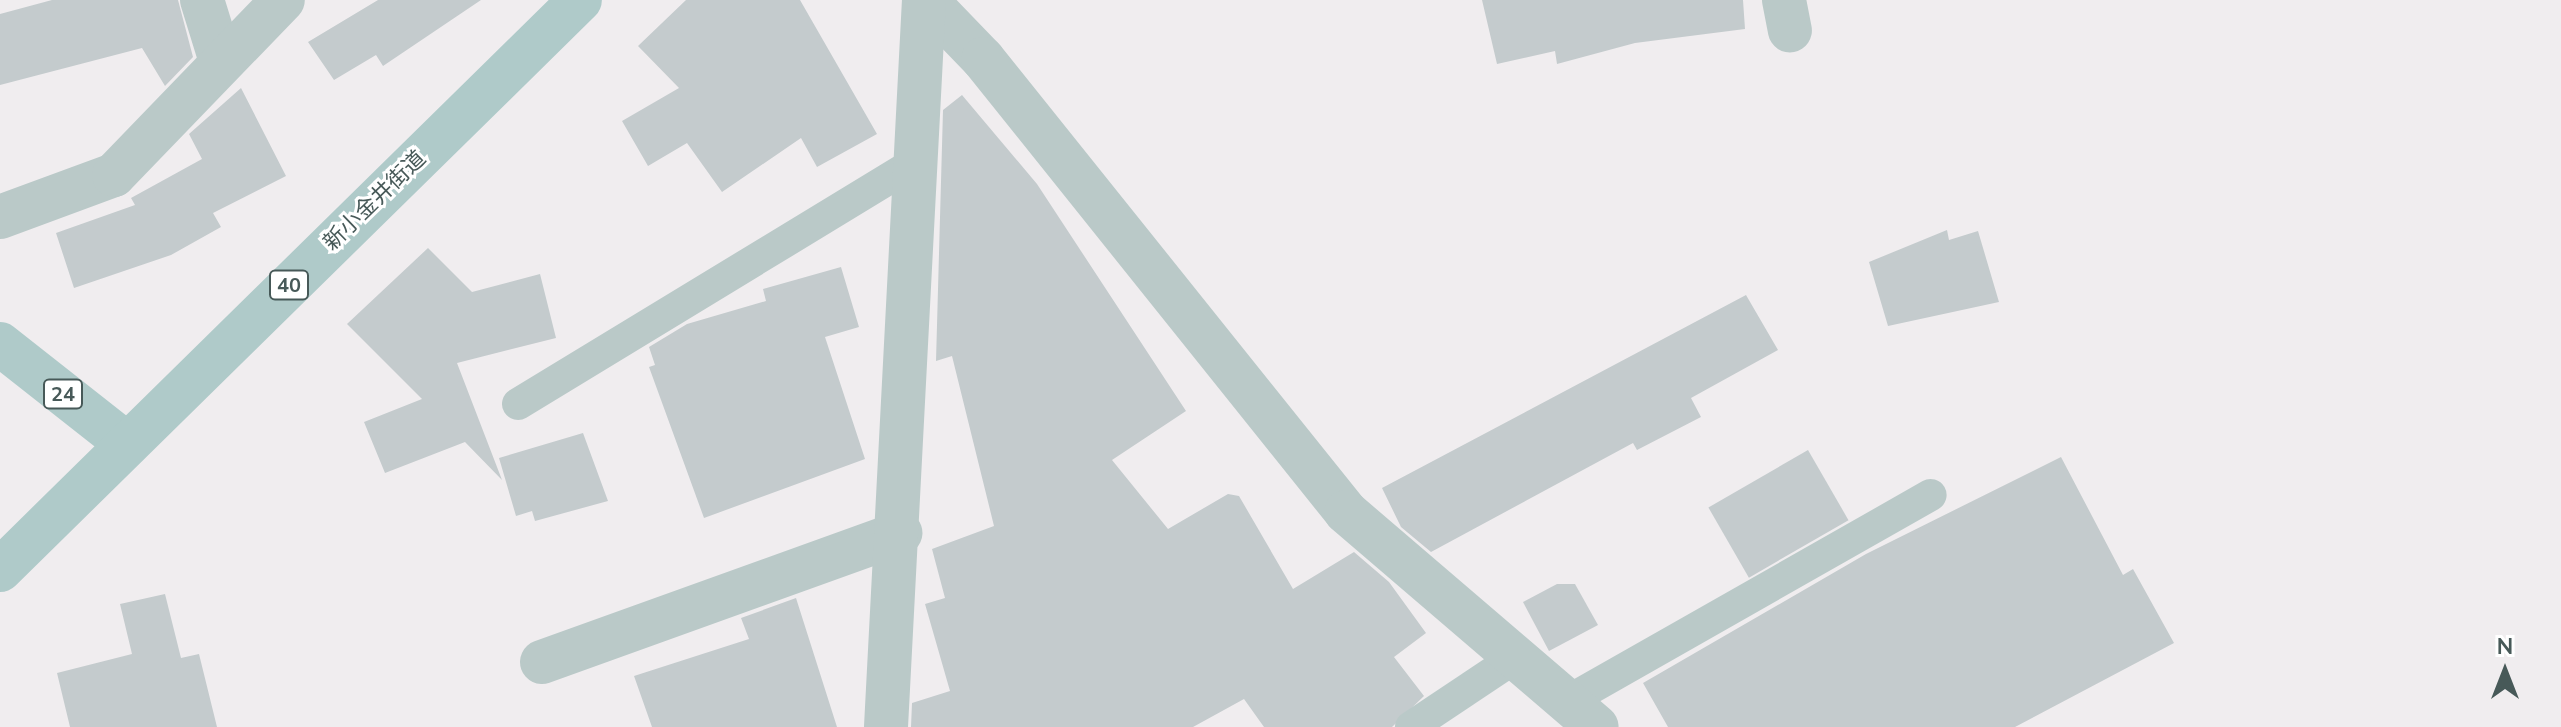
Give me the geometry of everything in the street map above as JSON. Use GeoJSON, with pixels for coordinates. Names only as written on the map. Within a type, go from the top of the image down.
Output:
{"type":"FeatureCollection","features":[{"type":"Feature","properties":{"kind":"main road","name":"新小金井街道"},"geometry":{"type":"LineString","coordinates":[[0,570],[580,0]]}},
{"type":"Feature","properties":{"kind":"main road","name":"24"},"geometry":{"type":"LineString","coordinates":[[0,344],[127,444]]}},
{"type":"Feature","properties":{"kind":"street"},"geometry":{"type":"LineString","coordinates":[[202,0],[220,58]]}},
{"type":"Feature","properties":{"kind":"street"},"geometry":{"type":"LineString","coordinates":[[0,217],[114,175],[195,94],[220,58],[283,0]]}},
{"type":"Feature","properties":{"kind":"street"},"geometry":{"type":"LineString","coordinates":[[886,727],[900,533],[925,0]]}},
{"type":"Feature","properties":{"kind":"street"},"geometry":{"type":"LineString","coordinates":[[925,0],[983,59],[1346,512],[1513,659],[1583,714]]}},
{"type":"Feature","properties":{"kind":"street"},"geometry":{"type":"LineString","coordinates":[[542,662],[900,533]]}},
{"type":"Feature","properties":{"kind":"lane"},"geometry":{"type":"LineString","coordinates":[[518,404],[916,162]]}},
{"type":"Feature","properties":{"kind":"lane"},"geometry":{"type":"LineString","coordinates":[[1583,714],[1931,495]]}},
{"type":"Feature","properties":{"kind":"lane"},"geometry":{"type":"LineString","coordinates":[[1411,727],[1513,659]]}},
{"type":"Feature","properties":{"kind":"building"},"geometry":{"type":"Polygon","coordinates":[[[52,0],[178,0],[193,57],[165,86],[142,48],[0,85],[0,14],[52,0]]]}},
{"type":"Feature","properties":{"kind":"building"},"geometry":{"type":"Polygon","coordinates":[[[378,0],[481,0],[383,66],[376,55],[334,80],[308,42],[378,0]]]}},
{"type":"Feature","properties":{"kind":"building"},"geometry":{"type":"Polygon","coordinates":[[[686,0],[800,0],[877,134],[817,167],[801,138],[722,192],[687,143],[648,166],[622,121],[679,88],[638,46],[686,0]]]}},
{"type":"Feature","properties":{"kind":"building"},"geometry":{"type":"Polygon","coordinates":[[[1482,0],[1743,0],[1745,29],[1635,43],[1557,64],[1555,51],[1497,64],[1482,0]]]}},
{"type":"Feature","properties":{"kind":"building"},"geometry":{"type":"Polygon","coordinates":[[[241,88],[286,176],[213,213],[221,227],[171,255],[74,288],[56,233],[135,205],[131,198],[202,159],[189,134],[241,88]]]}},
{"type":"Feature","properties":{"kind":"building"},"geometry":{"type":"Polygon","coordinates":[[[962,95],[1037,184],[1186,411],[1112,460],[1168,529],[1228,494],[1239,496],[1293,589],[1354,552],[1389,582],[1426,633],[1394,657],[1424,696],[1392,727],[1264,727],[1244,699],[1193,727],[911,727],[912,703],[950,691],[925,604],[945,598],[932,549],[994,526],[952,356],[936,361],[943,110],[962,95]]]}},
{"type":"Feature","properties":{"kind":"building"},"geometry":{"type":"Polygon","coordinates":[[[1947,230],[1949,240],[1978,231],[1999,302],[1888,326],[1869,262],[1947,230]]]}},
{"type":"Feature","properties":{"kind":"building"},"geometry":{"type":"Polygon","coordinates":[[[428,248],[472,292],[540,274],[556,338],[457,363],[502,480],[465,442],[385,473],[364,422],[422,399],[347,324],[428,248]]]}},
{"type":"Feature","properties":{"kind":"building"},"geometry":{"type":"Polygon","coordinates":[[[841,267],[859,327],[825,337],[865,459],[704,518],[649,367],[655,365],[649,347],[687,324],[766,301],[763,289],[841,267]]]}},
{"type":"Feature","properties":{"kind":"building"},"geometry":{"type":"Polygon","coordinates":[[[1746,295],[1778,350],[1691,398],[1701,417],[1637,450],[1633,443],[1431,552],[1401,527],[1382,488],[1746,295]]]}},
{"type":"Feature","properties":{"kind":"building"},"geometry":{"type":"Polygon","coordinates":[[[583,433],[608,501],[535,521],[532,511],[516,516],[499,458],[583,433]]]}},
{"type":"Feature","properties":{"kind":"building"},"geometry":{"type":"Polygon","coordinates":[[[1808,450],[1848,520],[1749,578],[1708,508],[1808,450]]]}},
{"type":"Feature","properties":{"kind":"building"},"geometry":{"type":"Polygon","coordinates":[[[2061,457],[2123,575],[2133,569],[2174,643],[2015,727],[1668,727],[1643,683],[1866,554],[2061,457]]]}},
{"type":"Feature","properties":{"kind":"building"},"geometry":{"type":"Polygon","coordinates":[[[1557,584],[1575,584],[1598,625],[1549,651],[1523,602],[1557,584]]]}},
{"type":"Feature","properties":{"kind":"building"},"geometry":{"type":"Polygon","coordinates":[[[165,594],[181,658],[199,654],[217,727],[70,727],[57,673],[132,654],[120,604],[165,594]]]}},
{"type":"Feature","properties":{"kind":"building"},"geometry":{"type":"Polygon","coordinates":[[[796,598],[837,727],[652,727],[634,676],[749,639],[741,618],[796,598]]]}}]}
